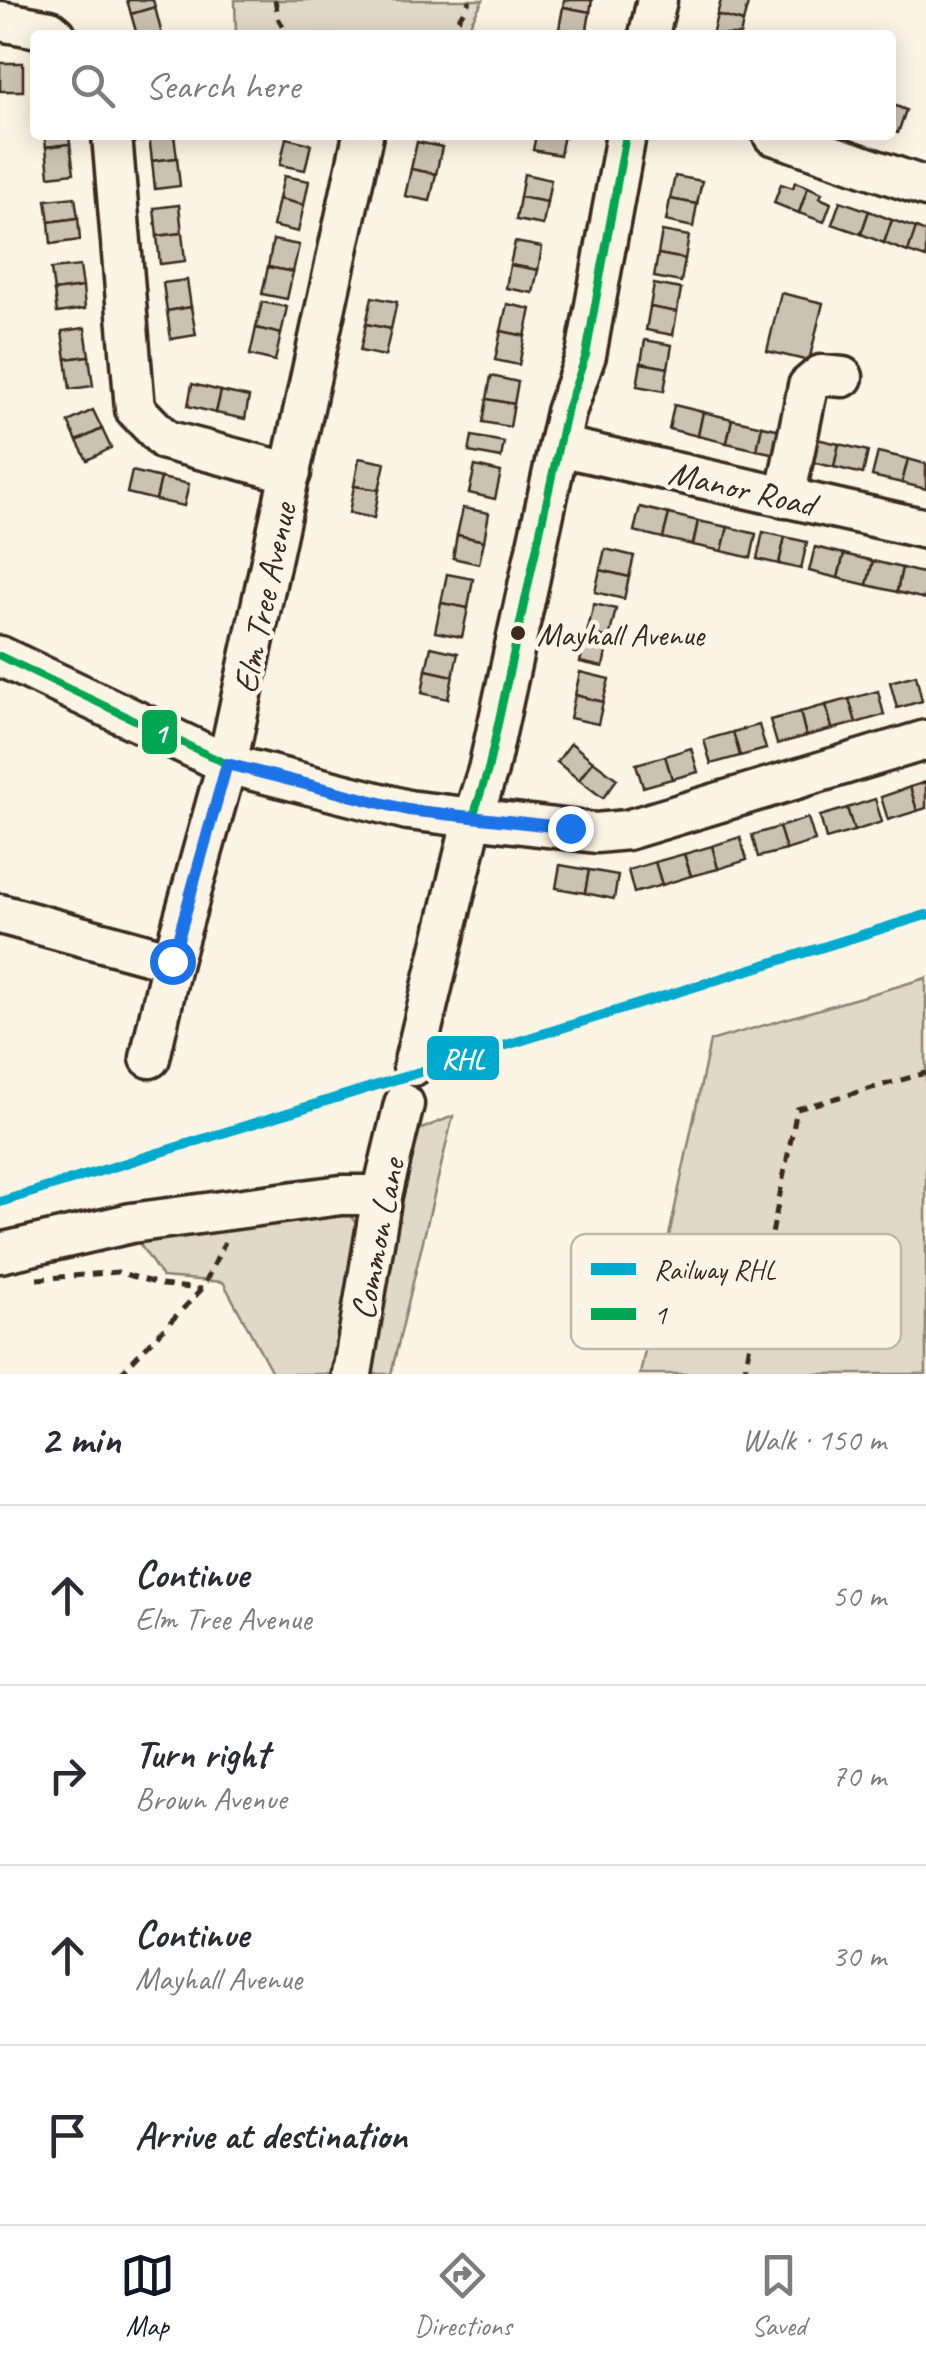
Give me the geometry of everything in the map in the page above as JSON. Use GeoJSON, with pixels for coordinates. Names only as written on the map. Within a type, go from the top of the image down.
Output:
{"type":"FeatureCollection","features":[{"type":"Feature","properties":{"kind":"street"},"geometry":{"type":"LineString","coordinates":[[650,30],[658,0]]}},
{"type":"Feature","properties":{"kind":"street"},"geometry":{"type":"LineString","coordinates":[[0,21],[50,30]]}},
{"type":"Feature","properties":{"kind":"street"},"geometry":{"type":"LineString","coordinates":[[112,140],[135,409],[165,440],[291,473]]}},
{"type":"Feature","properties":{"kind":"street","name":"Elm Tree Avenue"},"geometry":{"type":"LineString","coordinates":[[150,1058],[172,961],[227,764],[363,140]]}},
{"type":"Feature","properties":{"kind":"street"},"geometry":{"type":"LineString","coordinates":[[413,1066],[488,770],[566,412],[584,359],[625,140]]}},
{"type":"Feature","properties":{"kind":"street"},"geometry":{"type":"LineString","coordinates":[[788,140],[926,187]]}},
{"type":"Feature","properties":{"kind":"street"},"geometry":{"type":"LineString","coordinates":[[785,498],[808,386],[821,375],[843,377]]}},
{"type":"Feature","properties":{"kind":"street","name":"Manor Road"},"geometry":{"type":"LineString","coordinates":[[558,446],[926,529]]}},
{"type":"Feature","properties":{"kind":"street"},"geometry":{"type":"LineString","coordinates":[[0,656],[227,764],[408,810],[596,833],[626,830],[926,740]]}},
{"type":"Feature","properties":{"kind":"street"},"geometry":{"type":"LineString","coordinates":[[0,914],[172,961]]}},
{"type":"Feature","properties":{"kind":"street","name":"Common Lane"},"geometry":{"type":"LineString","coordinates":[[352,1374],[382,1195],[404,1104]]}},
{"type":"Feature","properties":{"kind":"street"},"geometry":{"type":"LineString","coordinates":[[0,1253],[131,1222],[341,1195],[382,1195]]}},
{"type":"Feature","properties":{"kind":"path"},"geometry":{"type":"LineString","coordinates":[[274,0],[286,30]]}},
{"type":"Feature","properties":{"kind":"path"},"geometry":{"type":"LineString","coordinates":[[452,30],[470,0]]}},
{"type":"Feature","properties":{"kind":"path"},"geometry":{"type":"LineString","coordinates":[[772,1234],[797,1109],[926,1072]]}},
{"type":"Feature","properties":{"kind":"path"},"geometry":{"type":"LineString","coordinates":[[120,1374],[202,1289],[241,1208]]}},
{"type":"Feature","properties":{"kind":"path"},"geometry":{"type":"LineString","coordinates":[[30,1280],[118,1272],[162,1285],[202,1289]]}},
{"type":"Feature","properties":{"kind":"path"},"geometry":{"type":"LineString","coordinates":[[744,1374],[749,1349]]}},
{"type":"Feature","properties":{"kind":"shaded area"},"geometry":{"type":"Polygon","coordinates":[[[235,0],[483,0],[467,30],[236,30],[235,0]]]}},
{"type":"Feature","properties":{"kind":"shaded area"},"geometry":{"type":"Polygon","coordinates":[[[926,978],[926,1374],[640,1374],[645,1349],[901,1349],[901,1234],[669,1234],[710,1041],[926,978]]]}},
{"type":"Feature","properties":{"kind":"shaded area"},"geometry":{"type":"Polygon","coordinates":[[[453,1116],[391,1374],[359,1374],[414,1132],[453,1116]]]}},
{"type":"Feature","properties":{"kind":"shaded area"},"geometry":{"type":"Polygon","coordinates":[[[322,1213],[349,1214],[365,1235],[339,1374],[273,1374],[223,1282],[162,1277],[137,1240],[322,1213]]]}},
{"type":"Feature","properties":{"kind":"building"},"geometry":{"type":"Polygon","coordinates":[[[127,0],[153,0],[155,7],[131,14],[127,0]]]}},
{"type":"Feature","properties":{"kind":"building"},"geometry":{"type":"Polygon","coordinates":[[[564,0],[592,0],[590,12],[563,7],[564,0]]]}},
{"type":"Feature","properties":{"kind":"building"},"geometry":{"type":"Polygon","coordinates":[[[721,0],[749,0],[743,22],[717,15],[721,0]]]}},
{"type":"Feature","properties":{"kind":"building"},"geometry":{"type":"Polygon","coordinates":[[[155,7],[161,30],[136,30],[131,14],[155,7]]]}},
{"type":"Feature","properties":{"kind":"building"},"geometry":{"type":"Polygon","coordinates":[[[563,7],[590,12],[587,30],[559,29],[563,7]]]}},
{"type":"Feature","properties":{"kind":"building"},"geometry":{"type":"Polygon","coordinates":[[[717,15],[743,22],[741,30],[713,30],[717,15]]]}},
{"type":"Feature","properties":{"kind":"building"},"geometry":{"type":"Polygon","coordinates":[[[0,63],[23,63],[23,91],[0,91],[0,63]]]}},
{"type":"Feature","properties":{"kind":"building"},"geometry":{"type":"Polygon","coordinates":[[[896,106],[906,110],[896,132],[896,106]]]}},
{"type":"Feature","properties":{"kind":"building"},"geometry":{"type":"Polygon","coordinates":[[[45,140],[70,140],[70,144],[46,147],[45,140]]]}},
{"type":"Feature","properties":{"kind":"building"},"geometry":{"type":"Polygon","coordinates":[[[150,140],[175,140],[177,158],[152,161],[150,140]]]}},
{"type":"Feature","properties":{"kind":"building"},"geometry":{"type":"Polygon","coordinates":[[[286,140],[311,144],[305,170],[280,165],[286,140]]]}},
{"type":"Feature","properties":{"kind":"building"},"geometry":{"type":"Polygon","coordinates":[[[535,140],[563,140],[560,155],[533,150],[535,140]]]}},
{"type":"Feature","properties":{"kind":"building"},"geometry":{"type":"Polygon","coordinates":[[[417,142],[442,147],[436,174],[411,169],[417,142]]]}},
{"type":"Feature","properties":{"kind":"building"},"geometry":{"type":"Polygon","coordinates":[[[70,144],[74,173],[49,176],[46,147],[70,144]]]}},
{"type":"Feature","properties":{"kind":"building"},"geometry":{"type":"Polygon","coordinates":[[[177,158],[180,186],[155,189],[152,161],[177,158]]]}},
{"type":"Feature","properties":{"kind":"building"},"geometry":{"type":"Polygon","coordinates":[[[411,169],[436,174],[430,201],[405,196],[411,169]]]}},
{"type":"Feature","properties":{"kind":"building"},"geometry":{"type":"Polygon","coordinates":[[[524,174],[551,180],[547,202],[520,197],[524,174]]]}},
{"type":"Feature","properties":{"kind":"building"},"geometry":{"type":"Polygon","coordinates":[[[284,176],[309,181],[304,205],[279,199],[284,176]]]}},
{"type":"Feature","properties":{"kind":"building"},"geometry":{"type":"Polygon","coordinates":[[[675,176],[702,181],[697,204],[670,199],[675,176]]]}},
{"type":"Feature","properties":{"kind":"building"},"geometry":{"type":"Polygon","coordinates":[[[795,182],[808,187],[799,213],[774,203],[781,184],[793,188],[795,182]]]}},
{"type":"Feature","properties":{"kind":"building"},"geometry":{"type":"Polygon","coordinates":[[[808,187],[822,193],[820,198],[831,203],[824,222],[799,213],[808,187]]]}},
{"type":"Feature","properties":{"kind":"building"},"geometry":{"type":"Polygon","coordinates":[[[75,197],[78,218],[49,222],[46,200],[75,197]]]}},
{"type":"Feature","properties":{"kind":"building"},"geometry":{"type":"Polygon","coordinates":[[[520,197],[547,202],[543,225],[516,220],[520,197]]]}},
{"type":"Feature","properties":{"kind":"building"},"geometry":{"type":"Polygon","coordinates":[[[279,199],[304,205],[298,232],[273,226],[279,199]]]}},
{"type":"Feature","properties":{"kind":"building"},"geometry":{"type":"Polygon","coordinates":[[[670,199],[697,204],[693,227],[666,221],[670,199]]]}},
{"type":"Feature","properties":{"kind":"building"},"geometry":{"type":"Polygon","coordinates":[[[840,201],[869,211],[861,234],[832,224],[840,201]]]}},
{"type":"Feature","properties":{"kind":"building"},"geometry":{"type":"Polygon","coordinates":[[[179,205],[182,233],[157,236],[154,208],[179,205]]]}},
{"type":"Feature","properties":{"kind":"building"},"geometry":{"type":"Polygon","coordinates":[[[869,211],[892,220],[884,243],[861,234],[869,211]]]}},
{"type":"Feature","properties":{"kind":"building"},"geometry":{"type":"Polygon","coordinates":[[[78,218],[80,240],[51,244],[49,222],[78,218]]]}},
{"type":"Feature","properties":{"kind":"building"},"geometry":{"type":"Polygon","coordinates":[[[892,220],[916,228],[908,252],[884,243],[892,220]]]}},
{"type":"Feature","properties":{"kind":"building"},"geometry":{"type":"Polygon","coordinates":[[[916,228],[926,232],[926,258],[908,252],[916,228]]]}},
{"type":"Feature","properties":{"kind":"building"},"geometry":{"type":"Polygon","coordinates":[[[662,231],[689,236],[685,259],[658,254],[662,231]]]}},
{"type":"Feature","properties":{"kind":"building"},"geometry":{"type":"Polygon","coordinates":[[[182,233],[185,261],[160,264],[157,236],[182,233]]]}},
{"type":"Feature","properties":{"kind":"building"},"geometry":{"type":"Polygon","coordinates":[[[273,240],[299,245],[293,272],[268,267],[273,240]]]}},
{"type":"Feature","properties":{"kind":"building"},"geometry":{"type":"Polygon","coordinates":[[[515,242],[542,247],[538,270],[510,265],[515,242]]]}},
{"type":"Feature","properties":{"kind":"building"},"geometry":{"type":"Polygon","coordinates":[[[658,254],[685,259],[681,282],[654,277],[658,254]]]}},
{"type":"Feature","properties":{"kind":"building"},"geometry":{"type":"Polygon","coordinates":[[[510,265],[538,270],[533,293],[506,288],[510,265]]]}},
{"type":"Feature","properties":{"kind":"building"},"geometry":{"type":"Polygon","coordinates":[[[80,266],[83,287],[54,291],[51,269],[80,266]]]}},
{"type":"Feature","properties":{"kind":"building"},"geometry":{"type":"Polygon","coordinates":[[[268,267],[293,272],[287,299],[262,294],[268,267]]]}},
{"type":"Feature","properties":{"kind":"building"},"geometry":{"type":"Polygon","coordinates":[[[187,280],[191,307],[167,311],[163,283],[187,280]]]}},
{"type":"Feature","properties":{"kind":"building"},"geometry":{"type":"Polygon","coordinates":[[[654,284],[681,289],[677,312],[650,307],[654,284]]]}},
{"type":"Feature","properties":{"kind":"building"},"geometry":{"type":"Polygon","coordinates":[[[83,287],[85,309],[57,313],[54,291],[83,287]]]}},
{"type":"Feature","properties":{"kind":"building"},"geometry":{"type":"Polygon","coordinates":[[[781,293],[823,303],[809,361],[767,351],[781,293]]]}},
{"type":"Feature","properties":{"kind":"building"},"geometry":{"type":"Polygon","coordinates":[[[372,297],[397,302],[391,329],[366,324],[372,297]]]}},
{"type":"Feature","properties":{"kind":"building"},"geometry":{"type":"Polygon","coordinates":[[[262,302],[287,307],[281,334],[256,328],[262,302]]]}},
{"type":"Feature","properties":{"kind":"building"},"geometry":{"type":"Polygon","coordinates":[[[507,304],[531,309],[525,336],[501,331],[507,304]]]}},
{"type":"Feature","properties":{"kind":"building"},"geometry":{"type":"Polygon","coordinates":[[[191,307],[196,335],[171,339],[167,311],[191,307]]]}},
{"type":"Feature","properties":{"kind":"building"},"geometry":{"type":"Polygon","coordinates":[[[650,307],[677,312],[673,335],[646,330],[650,307]]]}},
{"type":"Feature","properties":{"kind":"building"},"geometry":{"type":"Polygon","coordinates":[[[366,324],[391,329],[385,356],[360,351],[366,324]]]}},
{"type":"Feature","properties":{"kind":"building"},"geometry":{"type":"Polygon","coordinates":[[[85,328],[89,356],[66,359],[62,331],[85,328]]]}},
{"type":"Feature","properties":{"kind":"building"},"geometry":{"type":"Polygon","coordinates":[[[256,328],[281,334],[275,361],[250,355],[256,328]]]}},
{"type":"Feature","properties":{"kind":"building"},"geometry":{"type":"Polygon","coordinates":[[[501,331],[525,336],[519,365],[495,360],[501,331]]]}},
{"type":"Feature","properties":{"kind":"building"},"geometry":{"type":"Polygon","coordinates":[[[645,340],[672,345],[668,368],[641,363],[645,340]]]}},
{"type":"Feature","properties":{"kind":"building"},"geometry":{"type":"Polygon","coordinates":[[[89,356],[93,386],[70,389],[66,359],[89,356]]]}},
{"type":"Feature","properties":{"kind":"building"},"geometry":{"type":"Polygon","coordinates":[[[641,363],[668,368],[664,391],[637,386],[641,363]]]}},
{"type":"Feature","properties":{"kind":"building"},"geometry":{"type":"Polygon","coordinates":[[[491,376],[518,382],[514,404],[487,399],[491,376]]]}},
{"type":"Feature","properties":{"kind":"building"},"geometry":{"type":"Polygon","coordinates":[[[192,384],[221,391],[216,413],[188,406],[192,384]]]}},
{"type":"Feature","properties":{"kind":"building"},"geometry":{"type":"Polygon","coordinates":[[[221,391],[249,397],[245,419],[216,413],[221,391]]]}},
{"type":"Feature","properties":{"kind":"building"},"geometry":{"type":"Polygon","coordinates":[[[487,399],[514,404],[510,427],[483,422],[487,399]]]}},
{"type":"Feature","properties":{"kind":"building"},"geometry":{"type":"Polygon","coordinates":[[[674,405],[703,412],[698,436],[669,429],[674,405]]]}},
{"type":"Feature","properties":{"kind":"building"},"geometry":{"type":"Polygon","coordinates":[[[93,410],[102,429],[77,441],[68,422],[93,410]]]}},
{"type":"Feature","properties":{"kind":"building"},"geometry":{"type":"Polygon","coordinates":[[[703,412],[732,419],[727,443],[698,436],[703,412]]]}},
{"type":"Feature","properties":{"kind":"building"},"geometry":{"type":"Polygon","coordinates":[[[732,419],[762,426],[757,450],[727,443],[732,419]]]}},
{"type":"Feature","properties":{"kind":"building"},"geometry":{"type":"Polygon","coordinates":[[[762,426],[791,432],[785,456],[757,450],[762,426]]]}},
{"type":"Feature","properties":{"kind":"building"},"geometry":{"type":"Polygon","coordinates":[[[102,429],[111,448],[87,460],[77,441],[102,429]]]}},
{"type":"Feature","properties":{"kind":"building"},"geometry":{"type":"Polygon","coordinates":[[[472,436],[504,442],[501,458],[469,452],[472,436]]]}},
{"type":"Feature","properties":{"kind":"building"},"geometry":{"type":"Polygon","coordinates":[[[812,438],[839,444],[834,467],[806,461],[812,438]]]}},
{"type":"Feature","properties":{"kind":"building"},"geometry":{"type":"Polygon","coordinates":[[[839,444],[868,451],[863,474],[834,467],[839,444]]]}},
{"type":"Feature","properties":{"kind":"building"},"geometry":{"type":"Polygon","coordinates":[[[878,452],[908,459],[902,483],[872,476],[878,452]]]}},
{"type":"Feature","properties":{"kind":"building"},"geometry":{"type":"Polygon","coordinates":[[[359,458],[385,463],[379,490],[354,486],[359,458]]]}},
{"type":"Feature","properties":{"kind":"building"},"geometry":{"type":"Polygon","coordinates":[[[908,459],[926,464],[926,489],[902,483],[908,459]]]}},
{"type":"Feature","properties":{"kind":"building"},"geometry":{"type":"Polygon","coordinates":[[[475,466],[501,472],[495,499],[469,493],[475,466]]]}},
{"type":"Feature","properties":{"kind":"building"},"geometry":{"type":"Polygon","coordinates":[[[132,471],[161,478],[156,500],[127,493],[132,471]]]}},
{"type":"Feature","properties":{"kind":"building"},"geometry":{"type":"Polygon","coordinates":[[[161,478],[189,484],[184,506],[156,500],[161,478]]]}},
{"type":"Feature","properties":{"kind":"building"},"geometry":{"type":"Polygon","coordinates":[[[354,486],[379,490],[374,518],[349,513],[354,486]]]}},
{"type":"Feature","properties":{"kind":"building"},"geometry":{"type":"Polygon","coordinates":[[[640,507],[669,514],[663,538],[634,531],[640,507]]]}},
{"type":"Feature","properties":{"kind":"building"},"geometry":{"type":"Polygon","coordinates":[[[463,508],[489,513],[484,541],[457,535],[463,508]]]}},
{"type":"Feature","properties":{"kind":"building"},"geometry":{"type":"Polygon","coordinates":[[[669,514],[698,521],[693,545],[663,538],[669,514]]]}},
{"type":"Feature","properties":{"kind":"building"},"geometry":{"type":"Polygon","coordinates":[[[698,521],[728,527],[722,551],[693,545],[698,521]]]}},
{"type":"Feature","properties":{"kind":"building"},"geometry":{"type":"Polygon","coordinates":[[[728,527],[756,534],[751,558],[722,551],[728,527]]]}},
{"type":"Feature","properties":{"kind":"building"},"geometry":{"type":"Polygon","coordinates":[[[763,532],[785,537],[779,564],[757,559],[763,532]]]}},
{"type":"Feature","properties":{"kind":"building"},"geometry":{"type":"Polygon","coordinates":[[[457,535],[484,541],[479,564],[453,558],[457,535]]]}},
{"type":"Feature","properties":{"kind":"building"},"geometry":{"type":"Polygon","coordinates":[[[785,537],[807,542],[801,569],[779,564],[785,537]]]}},
{"type":"Feature","properties":{"kind":"building"},"geometry":{"type":"Polygon","coordinates":[[[815,547],[844,554],[838,578],[809,571],[815,547]]]}},
{"type":"Feature","properties":{"kind":"building"},"geometry":{"type":"Polygon","coordinates":[[[605,549],[634,556],[629,577],[600,570],[605,549]]]}},
{"type":"Feature","properties":{"kind":"building"},"geometry":{"type":"Polygon","coordinates":[[[844,554],[873,561],[867,585],[838,578],[844,554]]]}},
{"type":"Feature","properties":{"kind":"building"},"geometry":{"type":"Polygon","coordinates":[[[873,561],[902,568],[897,592],[867,585],[873,561]]]}},
{"type":"Feature","properties":{"kind":"building"},"geometry":{"type":"Polygon","coordinates":[[[902,568],[926,574],[925,599],[897,592],[902,568]]]}},
{"type":"Feature","properties":{"kind":"building"},"geometry":{"type":"Polygon","coordinates":[[[600,570],[629,577],[624,599],[595,592],[600,570]]]}},
{"type":"Feature","properties":{"kind":"building"},"geometry":{"type":"Polygon","coordinates":[[[447,574],[473,579],[468,608],[441,603],[447,574]]]}},
{"type":"Feature","properties":{"kind":"building"},"geometry":{"type":"Polygon","coordinates":[[[441,603],[468,608],[462,637],[435,632],[441,603]]]}},
{"type":"Feature","properties":{"kind":"building"},"geometry":{"type":"Polygon","coordinates":[[[594,604],[616,609],[609,638],[587,633],[594,604]]]}},
{"type":"Feature","properties":{"kind":"building"},"geometry":{"type":"Polygon","coordinates":[[[587,633],[609,638],[603,667],[580,662],[587,633]]]}},
{"type":"Feature","properties":{"kind":"building"},"geometry":{"type":"Polygon","coordinates":[[[431,647],[458,653],[453,676],[426,670],[431,647]]]}},
{"type":"Feature","properties":{"kind":"building"},"geometry":{"type":"Polygon","coordinates":[[[426,670],[453,676],[448,699],[422,693],[426,670]]]}},
{"type":"Feature","properties":{"kind":"building"},"geometry":{"type":"Polygon","coordinates":[[[580,672],[609,679],[603,702],[575,695],[580,672]]]}},
{"type":"Feature","properties":{"kind":"building"},"geometry":{"type":"Polygon","coordinates":[[[916,675],[922,701],[897,708],[890,682],[916,675]]]}},
{"type":"Feature","properties":{"kind":"building"},"geometry":{"type":"Polygon","coordinates":[[[878,691],[884,715],[856,723],[849,699],[878,691]]]}},
{"type":"Feature","properties":{"kind":"building"},"geometry":{"type":"Polygon","coordinates":[[[575,695],[603,702],[598,724],[570,718],[575,695]]]}},
{"type":"Feature","properties":{"kind":"building"},"geometry":{"type":"Polygon","coordinates":[[[849,699],[856,723],[832,729],[826,705],[849,699]]]}},
{"type":"Feature","properties":{"kind":"building"},"geometry":{"type":"Polygon","coordinates":[[[826,705],[832,729],[806,736],[800,712],[826,705]]]}},
{"type":"Feature","properties":{"kind":"building"},"geometry":{"type":"Polygon","coordinates":[[[800,712],[806,736],[777,744],[770,720],[800,712]]]}},
{"type":"Feature","properties":{"kind":"building"},"geometry":{"type":"Polygon","coordinates":[[[759,725],[766,749],[740,756],[733,732],[759,725]]]}},
{"type":"Feature","properties":{"kind":"building"},"geometry":{"type":"Polygon","coordinates":[[[733,732],[740,756],[711,764],[704,740],[733,732]]]}},
{"type":"Feature","properties":{"kind":"building"},"geometry":{"type":"Polygon","coordinates":[[[571,743],[593,761],[579,780],[557,762],[571,743]]]}},
{"type":"Feature","properties":{"kind":"building"},"geometry":{"type":"Polygon","coordinates":[[[691,748],[698,772],[672,779],[665,756],[691,748]]]}},
{"type":"Feature","properties":{"kind":"building"},"geometry":{"type":"Polygon","coordinates":[[[665,756],[672,779],[643,787],[636,764],[665,756]]]}},
{"type":"Feature","properties":{"kind":"building"},"geometry":{"type":"Polygon","coordinates":[[[593,761],[617,779],[603,798],[579,780],[593,761]]]}},
{"type":"Feature","properties":{"kind":"building"},"geometry":{"type":"Polygon","coordinates":[[[926,782],[926,808],[917,811],[910,787],[926,782]]]}},
{"type":"Feature","properties":{"kind":"building"},"geometry":{"type":"Polygon","coordinates":[[[910,787],[917,811],[888,820],[881,797],[910,787]]]}},
{"type":"Feature","properties":{"kind":"building"},"geometry":{"type":"Polygon","coordinates":[[[875,799],[882,822],[854,831],[847,808],[875,799]]]}},
{"type":"Feature","properties":{"kind":"building"},"geometry":{"type":"Polygon","coordinates":[[[847,808],[854,831],[826,839],[820,816],[847,808]]]}},
{"type":"Feature","properties":{"kind":"building"},"geometry":{"type":"Polygon","coordinates":[[[808,818],[815,841],[786,850],[779,827],[808,818]]]}},
{"type":"Feature","properties":{"kind":"building"},"geometry":{"type":"Polygon","coordinates":[[[779,827],[786,850],[758,857],[752,835],[779,827]]]}},
{"type":"Feature","properties":{"kind":"building"},"geometry":{"type":"Polygon","coordinates":[[[740,837],[747,860],[718,869],[712,846],[740,837]]]}},
{"type":"Feature","properties":{"kind":"building"},"geometry":{"type":"Polygon","coordinates":[[[712,846],[718,869],[691,876],[684,854],[712,846]]]}},
{"type":"Feature","properties":{"kind":"building"},"geometry":{"type":"Polygon","coordinates":[[[684,854],[691,876],[662,885],[655,862],[684,854]]]}},
{"type":"Feature","properties":{"kind":"building"},"geometry":{"type":"Polygon","coordinates":[[[655,862],[662,885],[634,893],[628,870],[655,862]]]}},
{"type":"Feature","properties":{"kind":"building"},"geometry":{"type":"Polygon","coordinates":[[[560,865],[589,870],[585,893],[556,888],[560,865]]]}},
{"type":"Feature","properties":{"kind":"building"},"geometry":{"type":"Polygon","coordinates":[[[589,870],[618,875],[614,899],[585,893],[589,870]]]}},
{"type":"Feature","properties":{"kind":"rail line","name":"RHL"},"geometry":{"type":"LineString","coordinates":[[0,1202],[926,915]]}},
{"type":"Feature","properties":{"kind":"transit line","name":"1"},"geometry":{"type":"LineString","coordinates":[[473,817],[488,770],[566,412],[586,355],[625,140]]}},
{"type":"Feature","properties":{"kind":"transit line","name":"1"},"geometry":{"type":"LineString","coordinates":[[0,656],[227,764],[408,810],[473,817]]}},
{"type":"Feature","properties":{"kind":"place","name":"Mayhall Avenue"},"geometry":{"type":"Point","coordinates":[518,633]}},
{"type":"Feature","properties":{"kind":"route"},"geometry":{"type":"LineString","coordinates":[[172,961],[227,764],[408,810],[570,828]]}}]}
